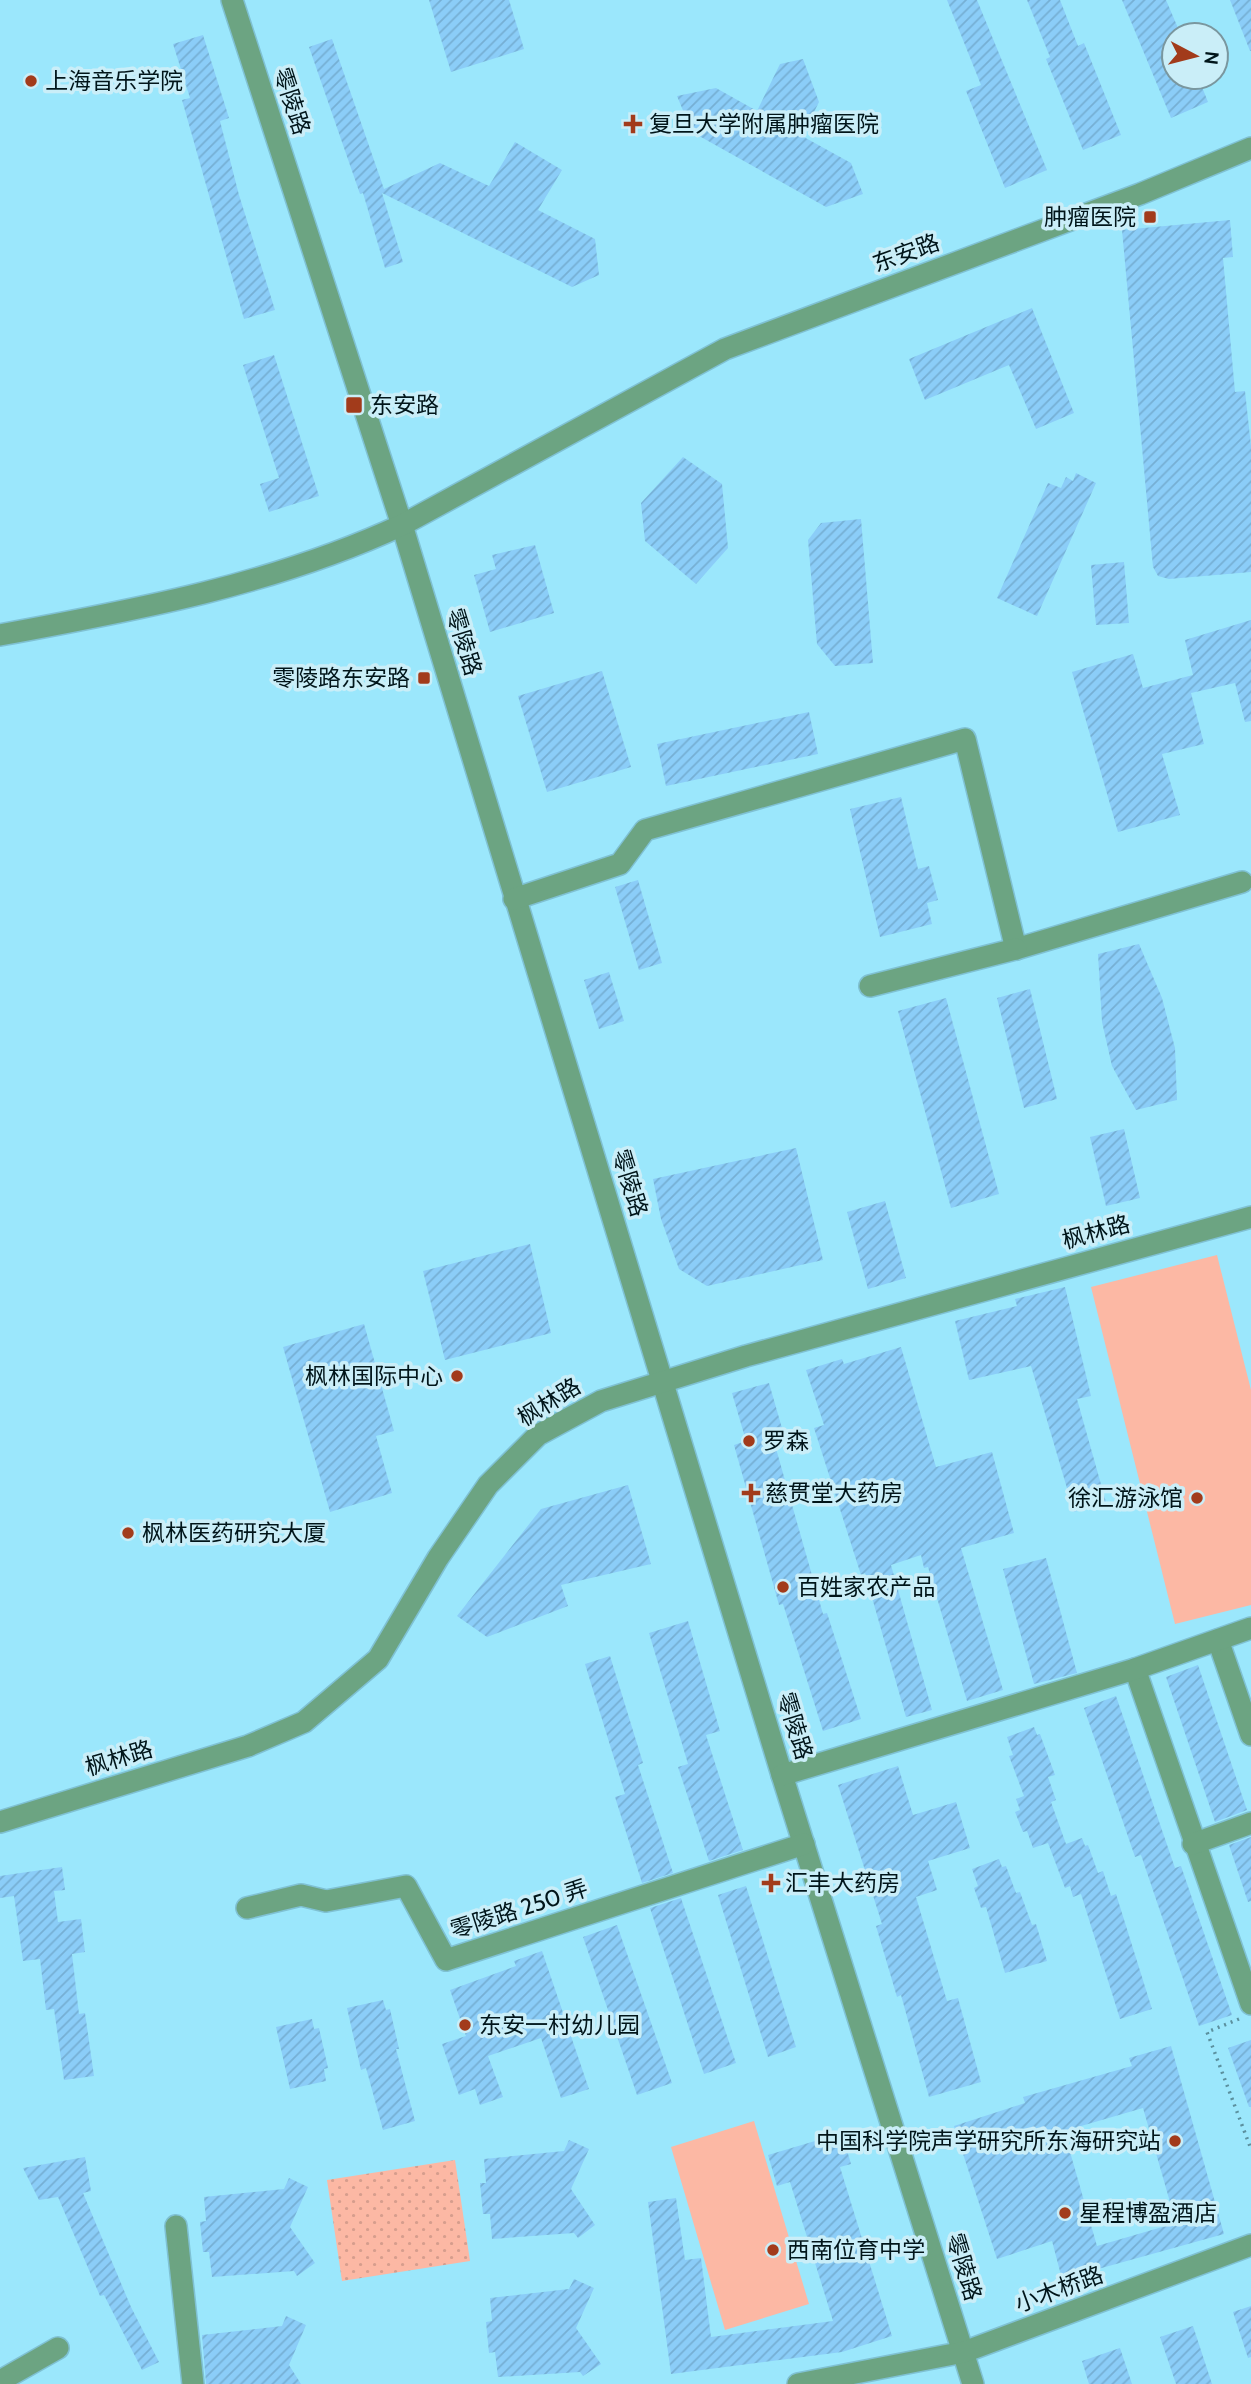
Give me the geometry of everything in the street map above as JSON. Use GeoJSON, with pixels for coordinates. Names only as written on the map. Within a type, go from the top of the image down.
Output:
{"type":"FeatureCollection","features":[{"type":"Feature","properties":{"kind":"street","name":"零陵路"},"geometry":{"type":"LineString","coordinates":[[232,0],[402,525],[782,1775],[973,2384]]}},
{"type":"Feature","properties":{"kind":"street","name":"东安路"},"geometry":{"type":"LineString","coordinates":[[0,635],[187,597],[348,550],[402,525],[725,349],[1140,194],[1251,148]]}},
{"type":"Feature","properties":{"kind":"street"},"geometry":{"type":"LineString","coordinates":[[514,899],[620,864],[645,830],[965,739],[1016,949]]}},
{"type":"Feature","properties":{"kind":"street"},"geometry":{"type":"LineString","coordinates":[[870,986],[1016,949],[1242,882]]}},
{"type":"Feature","properties":{"kind":"street","name":"枫林路"},"geometry":{"type":"LineString","coordinates":[[0,1822],[248,1746],[304,1722],[378,1659],[438,1558],[488,1485],[538,1435],[601,1401],[1251,1217]]}},
{"type":"Feature","properties":{"kind":"street"},"geometry":{"type":"LineString","coordinates":[[782,1775],[1135,1669],[1251,1628]]}},
{"type":"Feature","properties":{"kind":"street"},"geometry":{"type":"LineString","coordinates":[[1218,1640],[1251,1735]]}},
{"type":"Feature","properties":{"kind":"street"},"geometry":{"type":"LineString","coordinates":[[1135,1669],[1193,1843],[1251,2004]]}},
{"type":"Feature","properties":{"kind":"street"},"geometry":{"type":"LineString","coordinates":[[1193,1843],[1251,1823]]}},
{"type":"Feature","properties":{"kind":"street","name":"零陵路 250 弄"},"geometry":{"type":"LineString","coordinates":[[247,1908],[301,1895],[326,1901],[406,1886],[446,1960],[804,1844]]}},
{"type":"Feature","properties":{"kind":"street"},"geometry":{"type":"LineString","coordinates":[[176,2226],[193,2384]]}},
{"type":"Feature","properties":{"kind":"street","name":"小木桥路"},"geometry":{"type":"LineString","coordinates":[[798,2384],[964,2352],[1251,2245]]}},
{"type":"Feature","properties":{"kind":"street"},"geometry":{"type":"LineString","coordinates":[[0,2381],[58,2348]]}},
{"type":"Feature","properties":{"kind":"path"},"geometry":{"type":"LineString","coordinates":[[1251,2014],[1207,2032],[1251,2149]]}},
{"type":"Feature","properties":{"kind":"shaded area","name":"徐汇游泳馆"},"geometry":{"type":"Polygon","coordinates":[[[1217,1255],[1251,1390],[1251,1605],[1175,1624],[1091,1287],[1217,1255]]]}},
{"type":"Feature","properties":{"kind":"shaded area"},"geometry":{"type":"Polygon","coordinates":[[[754,2121],[809,2304],[725,2330],[671,2147],[754,2121]]]}},
{"type":"Feature","properties":{"kind":"shaded area"},"geometry":{"type":"Polygon","coordinates":[[[455,2160],[470,2261],[342,2281],[327,2180],[455,2160]]]}},
{"type":"Feature","properties":{"kind":"building"},"geometry":{"type":"Polygon","coordinates":[[[429,0],[509,0],[524,49],[451,72],[429,0]]]}},
{"type":"Feature","properties":{"kind":"building"},"geometry":{"type":"Polygon","coordinates":[[[947,0],[977,0],[1047,170],[1005,188],[966,91],[981,85],[947,0]]]}},
{"type":"Feature","properties":{"kind":"building"},"geometry":{"type":"Polygon","coordinates":[[[1027,0],[1060,0],[1078,46],[1084,43],[1121,135],[1083,150],[1046,59],[1050,57],[1027,0]]]}},
{"type":"Feature","properties":{"kind":"building"},"geometry":{"type":"Polygon","coordinates":[[[1122,0],[1166,0],[1175,21],[1160,21],[1160,91],[1204,91],[1208,102],[1171,118],[1122,0]]]}},
{"type":"Feature","properties":{"kind":"building"},"geometry":{"type":"Polygon","coordinates":[[[1230,0],[1251,0],[1251,51],[1250,51],[1230,0]]]}},
{"type":"Feature","properties":{"kind":"building"},"geometry":{"type":"Polygon","coordinates":[[[203,35],[229,118],[220,121],[239,195],[275,310],[244,319],[182,100],[190,98],[173,44],[203,35]]]}},
{"type":"Feature","properties":{"kind":"building"},"geometry":{"type":"Polygon","coordinates":[[[332,39],[384,189],[440,163],[489,186],[515,142],[562,170],[538,210],[595,239],[599,275],[572,287],[382,193],[403,262],[385,268],[363,193],[360,194],[309,47],[332,39]]]}},
{"type":"Feature","properties":{"kind":"building"},"geometry":{"type":"Polygon","coordinates":[[[803,59],[819,102],[802,136],[851,163],[863,194],[826,207],[692,132],[677,96],[716,88],[757,111],[780,64],[803,59]]]}},
{"type":"Feature","properties":{"kind":"building"},"geometry":{"type":"Polygon","coordinates":[[[1230,220],[1233,257],[1223,258],[1235,392],[1245,391],[1251,446],[1251,572],[1169,579],[1158,576],[1153,567],[1122,230],[1230,220]]]}},
{"type":"Feature","properties":{"kind":"building"},"geometry":{"type":"Polygon","coordinates":[[[1032,308],[1074,413],[1036,429],[1009,365],[925,400],[909,359],[1032,308]]]}},
{"type":"Feature","properties":{"kind":"building"},"geometry":{"type":"Polygon","coordinates":[[[274,355],[319,496],[269,512],[260,484],[279,478],[243,365],[274,355]]]}},
{"type":"Feature","properties":{"kind":"building"},"geometry":{"type":"Polygon","coordinates":[[[683,457],[722,484],[728,548],[696,584],[645,541],[641,503],[683,457]]]}},
{"type":"Feature","properties":{"kind":"building"},"geometry":{"type":"Polygon","coordinates":[[[1076,473],[1096,483],[1037,616],[997,598],[1048,483],[1061,488],[1066,477],[1073,481],[1076,473]]]}},
{"type":"Feature","properties":{"kind":"building"},"geometry":{"type":"Polygon","coordinates":[[[861,519],[873,663],[835,666],[817,644],[808,540],[821,523],[861,519]]]}},
{"type":"Feature","properties":{"kind":"building"},"geometry":{"type":"Polygon","coordinates":[[[535,545],[554,613],[490,632],[474,575],[496,569],[492,555],[535,545]]]}},
{"type":"Feature","properties":{"kind":"building"},"geometry":{"type":"Polygon","coordinates":[[[1124,562],[1129,623],[1096,625],[1091,565],[1124,562]]]}},
{"type":"Feature","properties":{"kind":"building"},"geometry":{"type":"Polygon","coordinates":[[[1251,620],[1251,721],[1245,722],[1235,683],[1191,693],[1204,744],[1162,754],[1180,815],[1118,832],[1072,672],[1133,654],[1143,688],[1193,675],[1185,640],[1251,620]]]}},
{"type":"Feature","properties":{"kind":"building"},"geometry":{"type":"Polygon","coordinates":[[[602,671],[631,767],[547,792],[518,696],[602,671]]]}},
{"type":"Feature","properties":{"kind":"building"},"geometry":{"type":"Polygon","coordinates":[[[809,712],[818,754],[666,786],[657,744],[809,712]]]}},
{"type":"Feature","properties":{"kind":"building"},"geometry":{"type":"Polygon","coordinates":[[[901,797],[918,869],[929,866],[938,900],[927,903],[932,924],[880,937],[850,809],[901,797]]]}},
{"type":"Feature","properties":{"kind":"building"},"geometry":{"type":"Polygon","coordinates":[[[638,880],[662,963],[639,970],[615,887],[638,880]]]}},
{"type":"Feature","properties":{"kind":"building"},"geometry":{"type":"Polygon","coordinates":[[[1139,944],[1162,998],[1175,1048],[1177,1100],[1136,1110],[1112,1066],[1102,1022],[1098,954],[1139,944]]]}},
{"type":"Feature","properties":{"kind":"building"},"geometry":{"type":"Polygon","coordinates":[[[609,972],[624,1021],[599,1029],[584,980],[609,972]]]}},
{"type":"Feature","properties":{"kind":"building"},"geometry":{"type":"Polygon","coordinates":[[[1030,989],[1057,1099],[1024,1108],[997,998],[1030,989]]]}},
{"type":"Feature","properties":{"kind":"building"},"geometry":{"type":"Polygon","coordinates":[[[946,998],[999,1194],[951,1208],[898,1011],[946,998]]]}},
{"type":"Feature","properties":{"kind":"building"},"geometry":{"type":"Polygon","coordinates":[[[1124,1129],[1140,1198],[1106,1206],[1090,1137],[1124,1129]]]}},
{"type":"Feature","properties":{"kind":"building"},"geometry":{"type":"Polygon","coordinates":[[[796,1148],[823,1260],[707,1286],[679,1269],[661,1219],[653,1179],[796,1148]]]}},
{"type":"Feature","properties":{"kind":"building"},"geometry":{"type":"Polygon","coordinates":[[[885,1201],[906,1278],[868,1289],[847,1212],[885,1201]]]}},
{"type":"Feature","properties":{"kind":"building"},"geometry":{"type":"Polygon","coordinates":[[[530,1244],[551,1333],[445,1360],[423,1271],[530,1244]]]}},
{"type":"Feature","properties":{"kind":"building"},"geometry":{"type":"Polygon","coordinates":[[[1065,1287],[1091,1396],[1077,1399],[1106,1502],[1074,1512],[1031,1366],[969,1380],[955,1321],[1017,1306],[1015,1299],[1065,1287]]]}},
{"type":"Feature","properties":{"kind":"building"},"geometry":{"type":"Polygon","coordinates":[[[364,1324],[394,1431],[376,1436],[392,1493],[330,1512],[283,1347],[364,1324]]]}},
{"type":"Feature","properties":{"kind":"building"},"geometry":{"type":"Polygon","coordinates":[[[901,1347],[936,1467],[992,1452],[1014,1533],[961,1548],[1003,1690],[967,1701],[928,1567],[924,1568],[921,1555],[891,1565],[932,1710],[906,1717],[865,1573],[861,1575],[814,1428],[824,1425],[806,1370],[842,1359],[844,1364],[901,1347]]]}},
{"type":"Feature","properties":{"kind":"building"},"geometry":{"type":"Polygon","coordinates":[[[769,1383],[786,1442],[775,1445],[823,1614],[827,1613],[861,1719],[823,1731],[783,1604],[779,1605],[734,1445],[746,1441],[732,1393],[769,1383]]]}},
{"type":"Feature","properties":{"kind":"building"},"geometry":{"type":"Polygon","coordinates":[[[628,1485],[651,1564],[561,1585],[568,1606],[487,1637],[457,1616],[541,1509],[628,1485]]]}},
{"type":"Feature","properties":{"kind":"building"},"geometry":{"type":"Polygon","coordinates":[[[1046,1558],[1077,1673],[1034,1684],[1003,1569],[1046,1558]]]}},
{"type":"Feature","properties":{"kind":"building"},"geometry":{"type":"Polygon","coordinates":[[[688,1621],[720,1731],[706,1735],[743,1850],[709,1861],[678,1767],[688,1764],[649,1633],[688,1621]]]}},
{"type":"Feature","properties":{"kind":"building"},"geometry":{"type":"Polygon","coordinates":[[[610,1656],[643,1763],[638,1765],[673,1873],[642,1883],[615,1797],[625,1794],[585,1664],[610,1656]]]}},
{"type":"Feature","properties":{"kind":"building"},"geometry":{"type":"Polygon","coordinates":[[[1198,1665],[1247,1810],[1215,1822],[1166,1677],[1198,1665]]]}},
{"type":"Feature","properties":{"kind":"building"},"geometry":{"type":"Polygon","coordinates":[[[1116,1696],[1175,1868],[1181,1866],[1232,2015],[1199,2026],[1141,1855],[1135,1857],[1084,1708],[1116,1696]]]}},
{"type":"Feature","properties":{"kind":"building"},"geometry":{"type":"Polygon","coordinates":[[[1034,1727],[1037,1735],[1040,1734],[1055,1775],[1048,1777],[1056,1800],[1051,1802],[1066,1844],[1082,1838],[1085,1846],[1088,1845],[1098,1873],[1103,1871],[1111,1896],[1116,1894],[1152,2009],[1120,2019],[1081,1894],[1073,1897],[1070,1886],[1065,1888],[1048,1843],[1033,1848],[1027,1831],[1023,1832],[1015,1812],[1020,1810],[1016,1799],[1024,1796],[1009,1756],[1013,1755],[1007,1737],[1034,1727]]]}},
{"type":"Feature","properties":{"kind":"building"},"geometry":{"type":"Polygon","coordinates":[[[898,1766],[913,1815],[956,1802],[970,1848],[928,1861],[937,1890],[916,1897],[947,2001],[958,1998],[981,2082],[929,2097],[901,1995],[897,1997],[876,1926],[882,1924],[838,1785],[898,1766]]]}},
{"type":"Feature","properties":{"kind":"building"},"geometry":{"type":"Polygon","coordinates":[[[1251,1837],[1251,1901],[1248,1902],[1229,1845],[1251,1837]]]}},
{"type":"Feature","properties":{"kind":"building"},"geometry":{"type":"Polygon","coordinates":[[[999,1859],[1002,1867],[1006,1866],[1016,1893],[1020,1892],[1032,1925],[1036,1924],[1047,1961],[1005,1973],[986,1907],[981,1908],[974,1888],[978,1886],[972,1869],[999,1859]]]}},
{"type":"Feature","properties":{"kind":"building"},"geometry":{"type":"Polygon","coordinates":[[[62,1867],[65,1890],[54,1891],[58,1922],[81,1919],[85,1952],[72,1954],[79,2014],[85,2013],[94,2076],[64,2080],[54,2009],[46,2010],[40,1959],[23,1961],[14,1896],[0,1898],[0,1876],[62,1867]]]}},
{"type":"Feature","properties":{"kind":"building"},"geometry":{"type":"Polygon","coordinates":[[[746,1886],[796,2047],[768,2057],[718,1895],[746,1886]]]}},
{"type":"Feature","properties":{"kind":"building"},"geometry":{"type":"Polygon","coordinates":[[[681,1898],[736,2063],[704,2074],[650,1908],[681,1898]]]}},
{"type":"Feature","properties":{"kind":"building"},"geometry":{"type":"Polygon","coordinates":[[[617,1925],[672,2083],[637,2095],[583,1937],[617,1925]]]}},
{"type":"Feature","properties":{"kind":"building"},"geometry":{"type":"Polygon","coordinates":[[[542,1951],[589,2089],[561,2098],[541,2038],[488,2056],[503,2097],[480,2105],[475,2089],[459,2095],[442,2044],[466,2036],[450,1990],[516,1966],[514,1961],[542,1951]]]}},
{"type":"Feature","properties":{"kind":"building"},"geometry":{"type":"Polygon","coordinates":[[[383,2000],[386,2010],[390,2009],[399,2049],[396,2049],[415,2121],[383,2130],[366,2068],[361,2070],[347,2008],[383,2000]]]}},
{"type":"Feature","properties":{"kind":"building"},"geometry":{"type":"Polygon","coordinates":[[[312,2019],[314,2029],[319,2028],[328,2068],[324,2069],[326,2081],[290,2089],[276,2027],[312,2019]]]}},
{"type":"Feature","properties":{"kind":"building"},"geometry":{"type":"Polygon","coordinates":[[[1251,2040],[1251,2107],[1249,2107],[1228,2048],[1251,2040]]]}},
{"type":"Feature","properties":{"kind":"building"},"geometry":{"type":"Polygon","coordinates":[[[1171,2046],[1224,2234],[1062,2279],[1052,2241],[997,2259],[954,2126],[1025,2103],[1023,2097],[1132,2066],[1129,2058],[1171,2046]],[[1143,2108],[1064,2131],[1097,2246],[1176,2223],[1143,2108]]]}},
{"type":"Feature","properties":{"kind":"building"},"geometry":{"type":"Polygon","coordinates":[[[842,2133],[851,2164],[840,2167],[892,2336],[842,2352],[671,2374],[648,2202],[676,2198],[685,2260],[701,2258],[711,2337],[833,2321],[790,2182],[777,2186],[768,2155],[842,2133]]]}},
{"type":"Feature","properties":{"kind":"building"},"geometry":{"type":"Polygon","coordinates":[[[569,2140],[589,2149],[571,2189],[595,2225],[578,2238],[574,2233],[492,2239],[490,2214],[483,2214],[480,2183],[486,2183],[484,2159],[564,2151],[569,2140]]]}},
{"type":"Feature","properties":{"kind":"building"},"geometry":{"type":"Polygon","coordinates":[[[85,2157],[91,2191],[83,2193],[131,2307],[159,2362],[142,2370],[104,2295],[100,2296],[58,2197],[39,2200],[23,2168],[85,2157]]]}},
{"type":"Feature","properties":{"kind":"building"},"geometry":{"type":"Polygon","coordinates":[[[289,2178],[308,2187],[290,2227],[315,2263],[297,2276],[294,2271],[212,2277],[209,2252],[203,2252],[200,2222],[206,2221],[204,2197],[284,2189],[289,2178]]]}},
{"type":"Feature","properties":{"kind":"building"},"geometry":{"type":"Polygon","coordinates":[[[574,2279],[594,2288],[576,2328],[601,2364],[583,2376],[580,2372],[498,2377],[495,2352],[489,2353],[486,2322],[492,2321],[490,2298],[569,2289],[574,2279]]]}},
{"type":"Feature","properties":{"kind":"building"},"geometry":{"type":"Polygon","coordinates":[[[1251,2306],[1251,2357],[1248,2358],[1233,2312],[1251,2306]]]}},
{"type":"Feature","properties":{"kind":"building"},"geometry":{"type":"Polygon","coordinates":[[[286,2316],[306,2325],[289,2365],[301,2384],[206,2384],[202,2335],[282,2326],[286,2316]]]}},
{"type":"Feature","properties":{"kind":"building"},"geometry":{"type":"Polygon","coordinates":[[[1193,2326],[1212,2384],[1176,2384],[1160,2337],[1193,2326]]]}},
{"type":"Feature","properties":{"kind":"building"},"geometry":{"type":"Polygon","coordinates":[[[1120,2348],[1132,2384],[1089,2384],[1082,2361],[1120,2348]]]}},
{"type":"Feature","properties":{"kind":"place","name":"上海音乐学院"},"geometry":{"type":"Point","coordinates":[31,81]}},
{"type":"Feature","properties":{"kind":"place","name":"复旦大学附属肿瘤医院"},"geometry":{"type":"Point","coordinates":[633,124]}},
{"type":"Feature","properties":{"kind":"place","name":"肿瘤医院"},"geometry":{"type":"Point","coordinates":[1150,217]}},
{"type":"Feature","properties":{"kind":"place","name":"东安路"},"geometry":{"type":"Point","coordinates":[354,405]}},
{"type":"Feature","properties":{"kind":"place","name":"零陵路东安路"},"geometry":{"type":"Point","coordinates":[424,678]}},
{"type":"Feature","properties":{"kind":"place","name":"枫林国际中心"},"geometry":{"type":"Point","coordinates":[457,1376]}},
{"type":"Feature","properties":{"kind":"place","name":"罗森"},"geometry":{"type":"Point","coordinates":[749,1441]}},
{"type":"Feature","properties":{"kind":"place","name":"慈贯堂大药房"},"geometry":{"type":"Point","coordinates":[751,1493]}},
{"type":"Feature","properties":{"kind":"place","name":"徐汇游泳馆"},"geometry":{"type":"Point","coordinates":[1197,1498]}},
{"type":"Feature","properties":{"kind":"place","name":"枫林医药研究大厦"},"geometry":{"type":"Point","coordinates":[128,1533]}},
{"type":"Feature","properties":{"kind":"place","name":"百姓家农产品"},"geometry":{"type":"Point","coordinates":[783,1587]}},
{"type":"Feature","properties":{"kind":"place","name":"汇丰大药房"},"geometry":{"type":"Point","coordinates":[771,1883]}},
{"type":"Feature","properties":{"kind":"place","name":"东安一村幼儿园"},"geometry":{"type":"Point","coordinates":[465,2025]}},
{"type":"Feature","properties":{"kind":"place","name":"中国科学院声学研究所东海研究站"},"geometry":{"type":"Point","coordinates":[1175,2141]}},
{"type":"Feature","properties":{"kind":"place","name":"星程博盈酒店"},"geometry":{"type":"Point","coordinates":[1065,2213]}},
{"type":"Feature","properties":{"kind":"place","name":"西南位育中学"},"geometry":{"type":"Point","coordinates":[773,2250]}}]}
